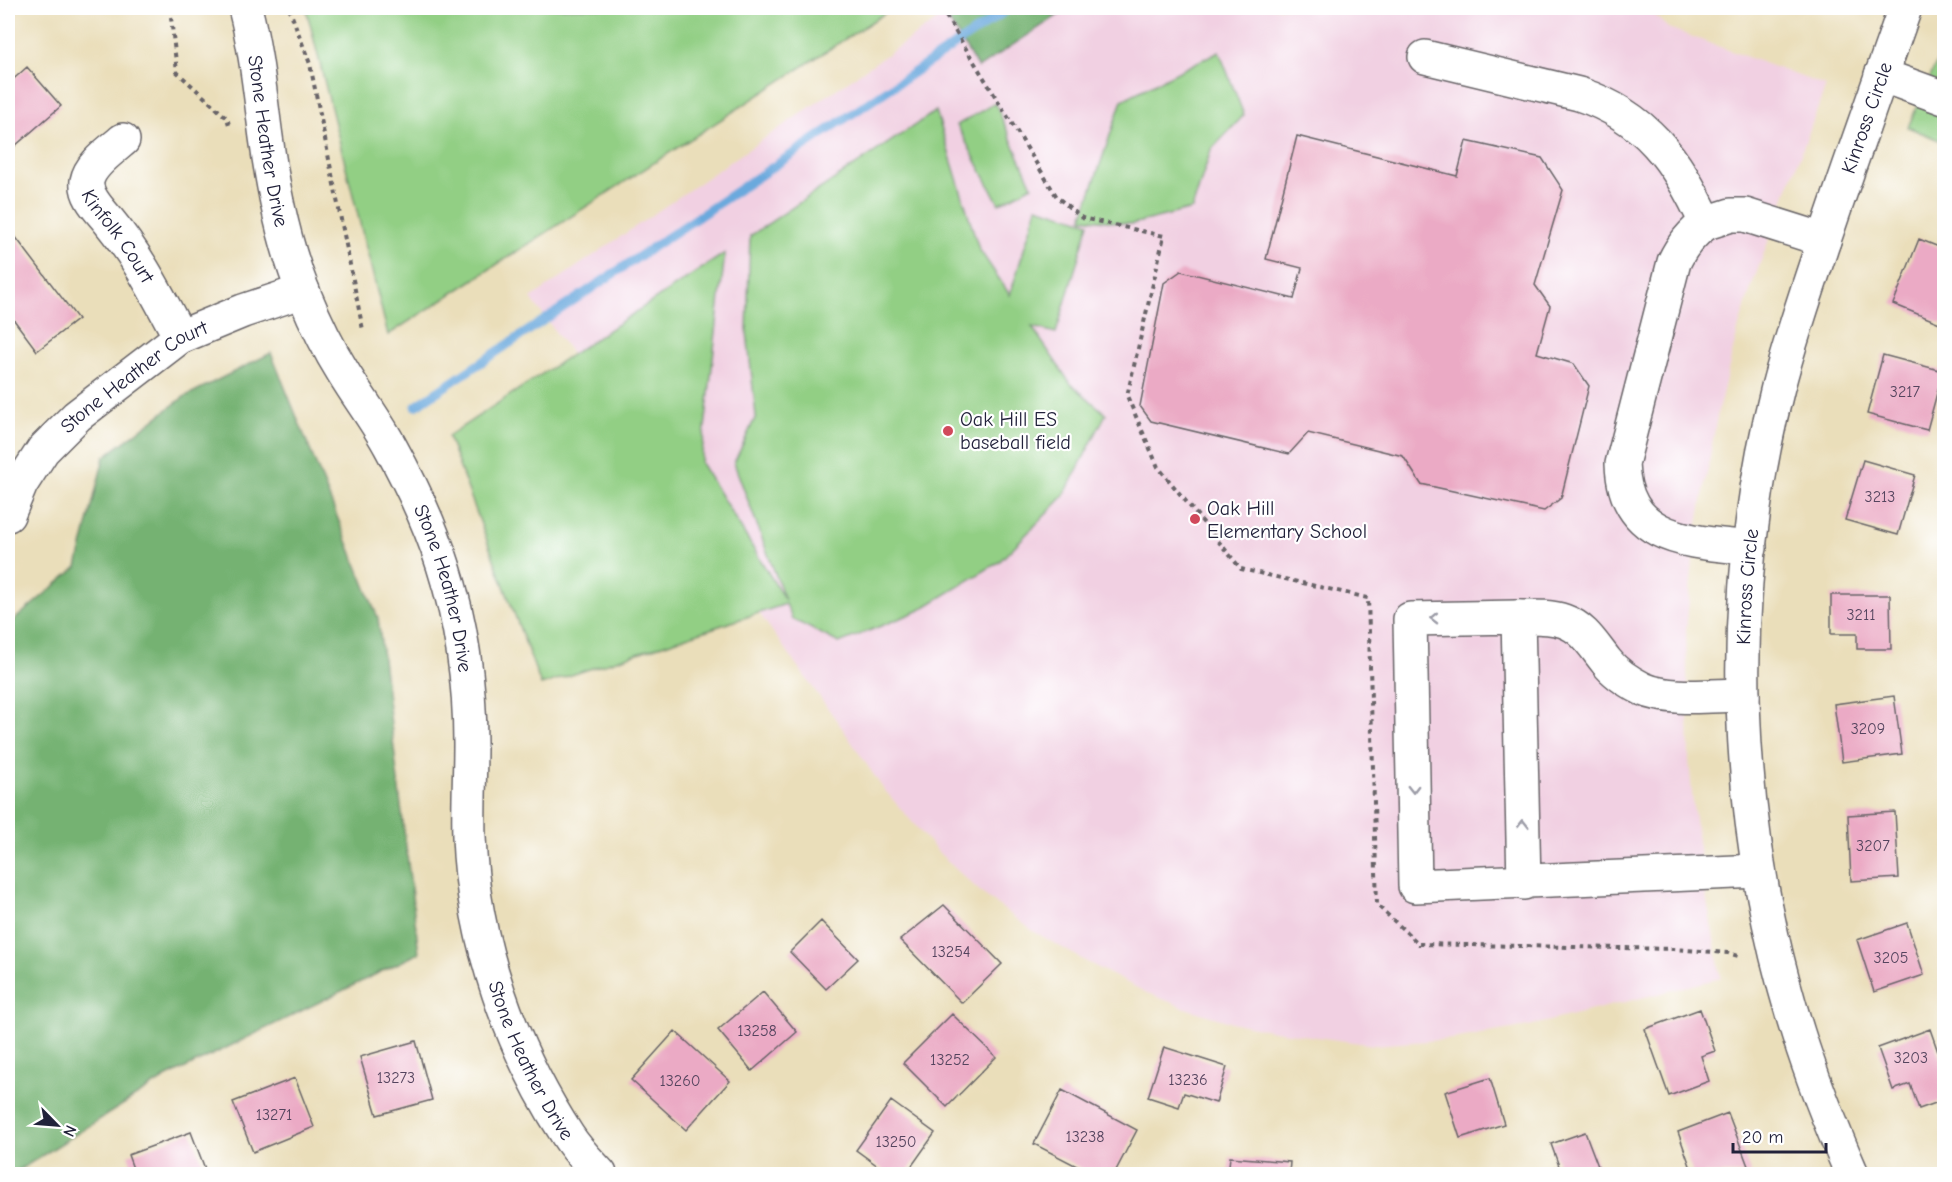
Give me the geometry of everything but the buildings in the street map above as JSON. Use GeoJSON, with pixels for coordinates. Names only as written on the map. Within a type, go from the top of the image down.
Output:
{"type":"FeatureCollection","features":[{"type":"Feature","properties":{"kind":"street","name":"Stone Heather Drive"},"geometry":{"type":"LineString","coordinates":[[245,8],[254,43],[266,140],[277,202],[303,291],[341,369],[390,445],[420,504],[443,566],[454,607],[466,674],[470,742],[469,841],[477,910],[494,978],[517,1043],[545,1097],[569,1139],[600,1174]]}},
{"type":"Feature","properties":{"kind":"street","name":"Kinross Circle"},"geometry":{"type":"LineString","coordinates":[[1852,1174],[1831,1125],[1798,1035],[1780,973],[1759,871],[1746,769],[1743,695],[1746,578],[1758,485],[1778,388],[1805,296],[1905,8]]}},
{"type":"Feature","properties":{"kind":"street"},"geometry":{"type":"LineString","coordinates":[[1425,57],[1579,94],[1602,101],[1621,111],[1651,136],[1666,153],[1692,192],[1706,223]]}},
{"type":"Feature","properties":{"kind":"street"},"geometry":{"type":"LineString","coordinates":[[1881,75],[1944,98]]}},
{"type":"Feature","properties":{"kind":"street","name":"Kinfolk Court"},"geometry":{"type":"LineString","coordinates":[[123,140],[94,167],[87,178],[88,190],[97,205],[129,244],[180,337]]}},
{"type":"Feature","properties":{"kind":"street"},"geometry":{"type":"LineString","coordinates":[[1750,548],[1684,540],[1655,528],[1632,506],[1626,492],[1622,464],[1674,262],[1682,245],[1706,223],[1731,215],[1745,215],[1824,240]]}},
{"type":"Feature","properties":{"kind":"street","name":"Stone Heather Court"},"geometry":{"type":"LineString","coordinates":[[8,515],[21,484],[43,450],[77,416],[180,337],[243,311],[303,291]]}},
{"type":"Feature","properties":{"kind":"street"},"geometry":{"type":"LineString","coordinates":[[1518,617],[1524,883]]}},
{"type":"Feature","properties":{"kind":"street"},"geometry":{"type":"LineString","coordinates":[[1743,695],[1675,695],[1644,689],[1617,672],[1587,636],[1577,627],[1563,620],[1518,617],[1410,619],[1414,875],[1415,886],[1759,871]]}},
{"type":"Feature","properties":{"kind":"path"},"geometry":{"type":"LineString","coordinates":[[170,8],[177,72],[227,118],[230,130]]}},
{"type":"Feature","properties":{"kind":"path"},"geometry":{"type":"LineString","coordinates":[[289,8],[310,64],[363,330]]}},
{"type":"Feature","properties":{"kind":"path"},"geometry":{"type":"LineString","coordinates":[[941,8],[1057,197],[1082,218],[1164,236],[1127,396],[1158,467],[1241,569],[1368,598],[1377,905],[1419,944],[1673,949],[1728,953],[1743,957]]}},
{"type":"Feature","properties":{"kind":"shaded area","name":"Oak Hill Elementary School"},"geometry":{"type":"Polygon","coordinates":[[[955,8],[1647,8],[1668,28],[1826,86],[1739,326],[1718,411],[1695,541],[1686,630],[1689,761],[1705,891],[1721,978],[1529,1026],[1452,1039],[1374,1045],[1274,1031],[1230,1022],[1147,993],[1033,931],[983,894],[960,873],[938,852],[882,787],[840,725],[531,298],[955,8]]]}},
{"type":"Feature","properties":{"kind":"green space"},"geometry":{"type":"Polygon","coordinates":[[[306,8],[893,8],[388,335],[306,8]]]}},
{"type":"Feature","properties":{"kind":"green space"},"geometry":{"type":"Polygon","coordinates":[[[941,8],[1069,8],[978,68],[941,8]]]}},
{"type":"Feature","properties":{"kind":"green space"},"geometry":{"type":"Polygon","coordinates":[[[1944,46],[1944,142],[1908,127],[1944,46]]]}},
{"type":"Feature","properties":{"kind":"green space"},"geometry":{"type":"Polygon","coordinates":[[[1219,51],[1244,115],[1211,150],[1192,209],[1132,224],[1082,218],[1122,100],[1219,51]]]}},
{"type":"Feature","properties":{"kind":"green space"},"geometry":{"type":"Polygon","coordinates":[[[995,103],[1032,186],[999,204],[957,125],[995,103]]]}},
{"type":"Feature","properties":{"kind":"green space"},"geometry":{"type":"Polygon","coordinates":[[[936,111],[979,249],[1010,295],[1037,207],[1089,223],[1056,333],[1032,327],[1070,383],[1106,414],[1063,497],[999,562],[918,611],[839,643],[792,619],[786,604],[541,685],[448,436],[725,253],[701,463],[785,600],[734,463],[756,416],[747,332],[750,236],[936,111]]]}},
{"type":"Feature","properties":{"kind":"green space"},"geometry":{"type":"Polygon","coordinates":[[[271,353],[378,618],[419,953],[165,1078],[13,1174],[8,1174],[8,625],[77,567],[104,457],[184,397],[271,353]]]}},
{"type":"Feature","properties":{"kind":"waterway"},"geometry":{"type":"LineString","coordinates":[[416,406],[1010,8]]}},
{"type":"Feature","properties":{"kind":"place","name":"Oak Hill ES baseball field"},"geometry":{"type":"Point","coordinates":[948,431]}},
{"type":"Feature","properties":{"kind":"place","name":"Oak Hill Elementary School"},"geometry":{"type":"Point","coordinates":[1195,519]}}]}
